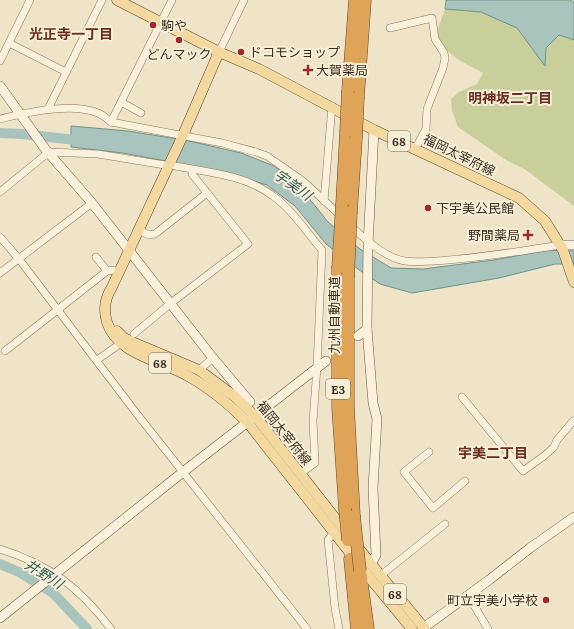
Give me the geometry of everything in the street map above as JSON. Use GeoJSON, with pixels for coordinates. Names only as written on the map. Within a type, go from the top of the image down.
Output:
{"type":"FeatureCollection","features":[{"type":"Feature","properties":{"kind":"highway","name":"九州自動車道"},"geometry":{"type":"LineString","coordinates":[[353,94],[360,77],[355,0]]}},
{"type":"Feature","properties":{"kind":"highway","name":"九州自動車道"},"geometry":{"type":"LineString","coordinates":[[365,0],[350,69],[353,94],[351,135],[346,208],[338,268],[338,407],[350,513],[368,629]]}},
{"type":"Feature","properties":{"kind":"highway","name":"九州自動車道"},"geometry":{"type":"LineString","coordinates":[[346,208],[348,277],[350,559],[357,629]]}},
{"type":"Feature","properties":{"kind":"main road","name":"福岡太宰府線"},"geometry":{"type":"LineString","coordinates":[[117,0],[219,52],[259,69],[332,106],[374,130],[519,198],[545,220],[562,247]]}},
{"type":"Feature","properties":{"kind":"main road","name":"福岡太宰府線"},"geometry":{"type":"LineString","coordinates":[[219,52],[169,166],[107,296],[104,307],[108,327],[119,342],[126,348],[187,375],[252,420],[300,474],[370,564],[424,629]]}},
{"type":"Feature","properties":{"kind":"main road","name":"68"},"geometry":{"type":"LineString","coordinates":[[562,247],[574,282]]}},
{"type":"Feature","properties":{"kind":"main road","name":"福岡太宰府線"},"geometry":{"type":"LineString","coordinates":[[112,287],[109,307],[114,326],[120,334],[130,341],[199,370],[234,396],[334,532],[412,629]]}},
{"type":"Feature","properties":{"kind":"street"},"geometry":{"type":"LineString","coordinates":[[0,61],[30,0]]}},
{"type":"Feature","properties":{"kind":"street"},"geometry":{"type":"LineString","coordinates":[[48,109],[102,0]]}},
{"type":"Feature","properties":{"kind":"street"},"geometry":{"type":"LineString","coordinates":[[111,122],[172,0]]}},
{"type":"Feature","properties":{"kind":"street"},"geometry":{"type":"LineString","coordinates":[[219,52],[244,0]]}},
{"type":"Feature","properties":{"kind":"street"},"geometry":{"type":"LineString","coordinates":[[390,28],[432,18],[435,39],[444,53],[445,58],[443,68],[427,108],[426,129],[415,149]]}},
{"type":"Feature","properties":{"kind":"street"},"geometry":{"type":"LineString","coordinates":[[9,43],[66,72]]}},
{"type":"Feature","properties":{"kind":"street"},"geometry":{"type":"LineString","coordinates":[[0,86],[48,151],[92,203],[213,358],[250,402]]}},
{"type":"Feature","properties":{"kind":"street"},"geometry":{"type":"LineString","coordinates":[[121,102],[141,113]]}},
{"type":"Feature","properties":{"kind":"street"},"geometry":{"type":"LineString","coordinates":[[324,201],[332,106]]}},
{"type":"Feature","properties":{"kind":"street"},"geometry":{"type":"LineString","coordinates":[[0,119],[22,116],[48,109],[79,109],[97,112],[111,122],[222,143],[256,152],[267,156],[304,180],[368,243],[382,252],[404,261],[432,261],[486,256],[574,245]]}},
{"type":"Feature","properties":{"kind":"street"},"geometry":{"type":"LineString","coordinates":[[370,564],[376,555],[373,488],[377,419],[373,403],[367,329],[368,243],[374,130]]}},
{"type":"Feature","properties":{"kind":"street"},"geometry":{"type":"LineString","coordinates":[[0,181],[2,190],[48,151],[98,154],[233,177],[257,185],[274,196],[322,250],[317,367],[312,421],[315,463],[300,474]]}},
{"type":"Feature","properties":{"kind":"street"},"geometry":{"type":"LineString","coordinates":[[134,334],[248,244],[192,174]]}},
{"type":"Feature","properties":{"kind":"street"},"geometry":{"type":"LineString","coordinates":[[139,230],[149,235],[155,234],[207,193]]}},
{"type":"Feature","properties":{"kind":"street"},"geometry":{"type":"LineString","coordinates":[[0,273],[92,203]]}},
{"type":"Feature","properties":{"kind":"street"},"geometry":{"type":"LineString","coordinates":[[0,237],[19,259],[183,472],[307,629]]}},
{"type":"Feature","properties":{"kind":"street"},"geometry":{"type":"LineString","coordinates":[[96,257],[107,270]]}},
{"type":"Feature","properties":{"kind":"street"},"geometry":{"type":"LineString","coordinates":[[5,351],[107,270],[113,270],[119,273]]}},
{"type":"Feature","properties":{"kind":"street"},"geometry":{"type":"LineString","coordinates":[[358,336],[367,329]]}},
{"type":"Feature","properties":{"kind":"street"},"geometry":{"type":"LineString","coordinates":[[97,360],[117,346]]}},
{"type":"Feature","properties":{"kind":"street"},"geometry":{"type":"LineString","coordinates":[[199,370],[213,358]]}},
{"type":"Feature","properties":{"kind":"street"},"geometry":{"type":"LineString","coordinates":[[0,618],[183,472],[252,420],[317,367],[326,362]]}},
{"type":"Feature","properties":{"kind":"street"},"geometry":{"type":"LineString","coordinates":[[462,397],[523,471],[544,456],[554,446],[557,440],[574,420]]}},
{"type":"Feature","properties":{"kind":"street"},"geometry":{"type":"LineString","coordinates":[[428,452],[404,472],[433,508],[465,481]]}},
{"type":"Feature","properties":{"kind":"street"},"geometry":{"type":"LineString","coordinates":[[424,629],[530,548],[574,517]]}},
{"type":"Feature","properties":{"kind":"street"},"geometry":{"type":"LineString","coordinates":[[380,576],[445,524]]}},
{"type":"Feature","properties":{"kind":"street"},"geometry":{"type":"LineString","coordinates":[[334,532],[328,540],[335,608],[339,629]]}},
{"type":"Feature","properties":{"kind":"street"},"geometry":{"type":"LineString","coordinates":[[0,549],[17,554],[54,575],[82,596],[111,629]]}},
{"type":"Feature","properties":{"kind":"street"},"geometry":{"type":"LineString","coordinates":[[468,595],[488,629]]}},
{"type":"Feature","properties":{"kind":"green space"},"geometry":{"type":"Polygon","coordinates":[[[445,9],[481,12],[517,28],[545,66],[546,48],[559,34],[574,40],[574,206],[526,170],[506,160],[458,127],[452,111],[451,99],[459,92],[477,84],[483,73],[461,61],[442,45],[438,30],[445,9]]]}},
{"type":"Feature","properties":{"kind":"water"},"geometry":{"type":"Polygon","coordinates":[[[446,0],[570,0],[574,2],[574,40],[559,35],[546,48],[545,66],[517,28],[481,12],[445,9],[446,0]]]}},
{"type":"Feature","properties":{"kind":"water"},"geometry":{"type":"Polygon","coordinates":[[[71,126],[128,131],[189,141],[241,153],[274,166],[296,182],[328,222],[360,249],[391,268],[423,269],[494,260],[549,250],[574,251],[574,264],[555,264],[499,278],[412,293],[380,284],[358,269],[326,244],[295,206],[267,185],[227,173],[187,165],[123,153],[71,147],[71,126]]]}},
{"type":"Feature","properties":{"kind":"waterway","name":"宇美川"},"geometry":{"type":"LineString","coordinates":[[0,133],[85,141]]}},
{"type":"Feature","properties":{"kind":"waterway","name":"井野川"},"geometry":{"type":"LineString","coordinates":[[0,564],[19,572],[53,593],[87,629]]}},
{"type":"Feature","properties":{"kind":"place","name":"駒や"},"geometry":{"type":"Point","coordinates":[153,25]}},
{"type":"Feature","properties":{"kind":"place","name":"どんマック"},"geometry":{"type":"Point","coordinates":[179,40]}},
{"type":"Feature","properties":{"kind":"place","name":"ドコモショップ"},"geometry":{"type":"Point","coordinates":[241,52]}},
{"type":"Feature","properties":{"kind":"place","name":"大賀薬局"},"geometry":{"type":"Point","coordinates":[308,70]}},
{"type":"Feature","properties":{"kind":"place","name":"下宇美公民館"},"geometry":{"type":"Point","coordinates":[428,208]}},
{"type":"Feature","properties":{"kind":"place","name":"野間薬局"},"geometry":{"type":"Point","coordinates":[528,235]}},
{"type":"Feature","properties":{"kind":"place","name":"町立宇美小学校"},"geometry":{"type":"Point","coordinates":[546,600]}},
{"type":"Feature","properties":{"kind":"district","name":"光正寺一丁目"},"geometry":{"type":"Point","coordinates":[71,34]}},
{"type":"Feature","properties":{"kind":"district","name":"明神坂二丁目"},"geometry":{"type":"Point","coordinates":[510,98]}},
{"type":"Feature","properties":{"kind":"district","name":"宇美二丁目"},"geometry":{"type":"Point","coordinates":[493,453]}}]}
